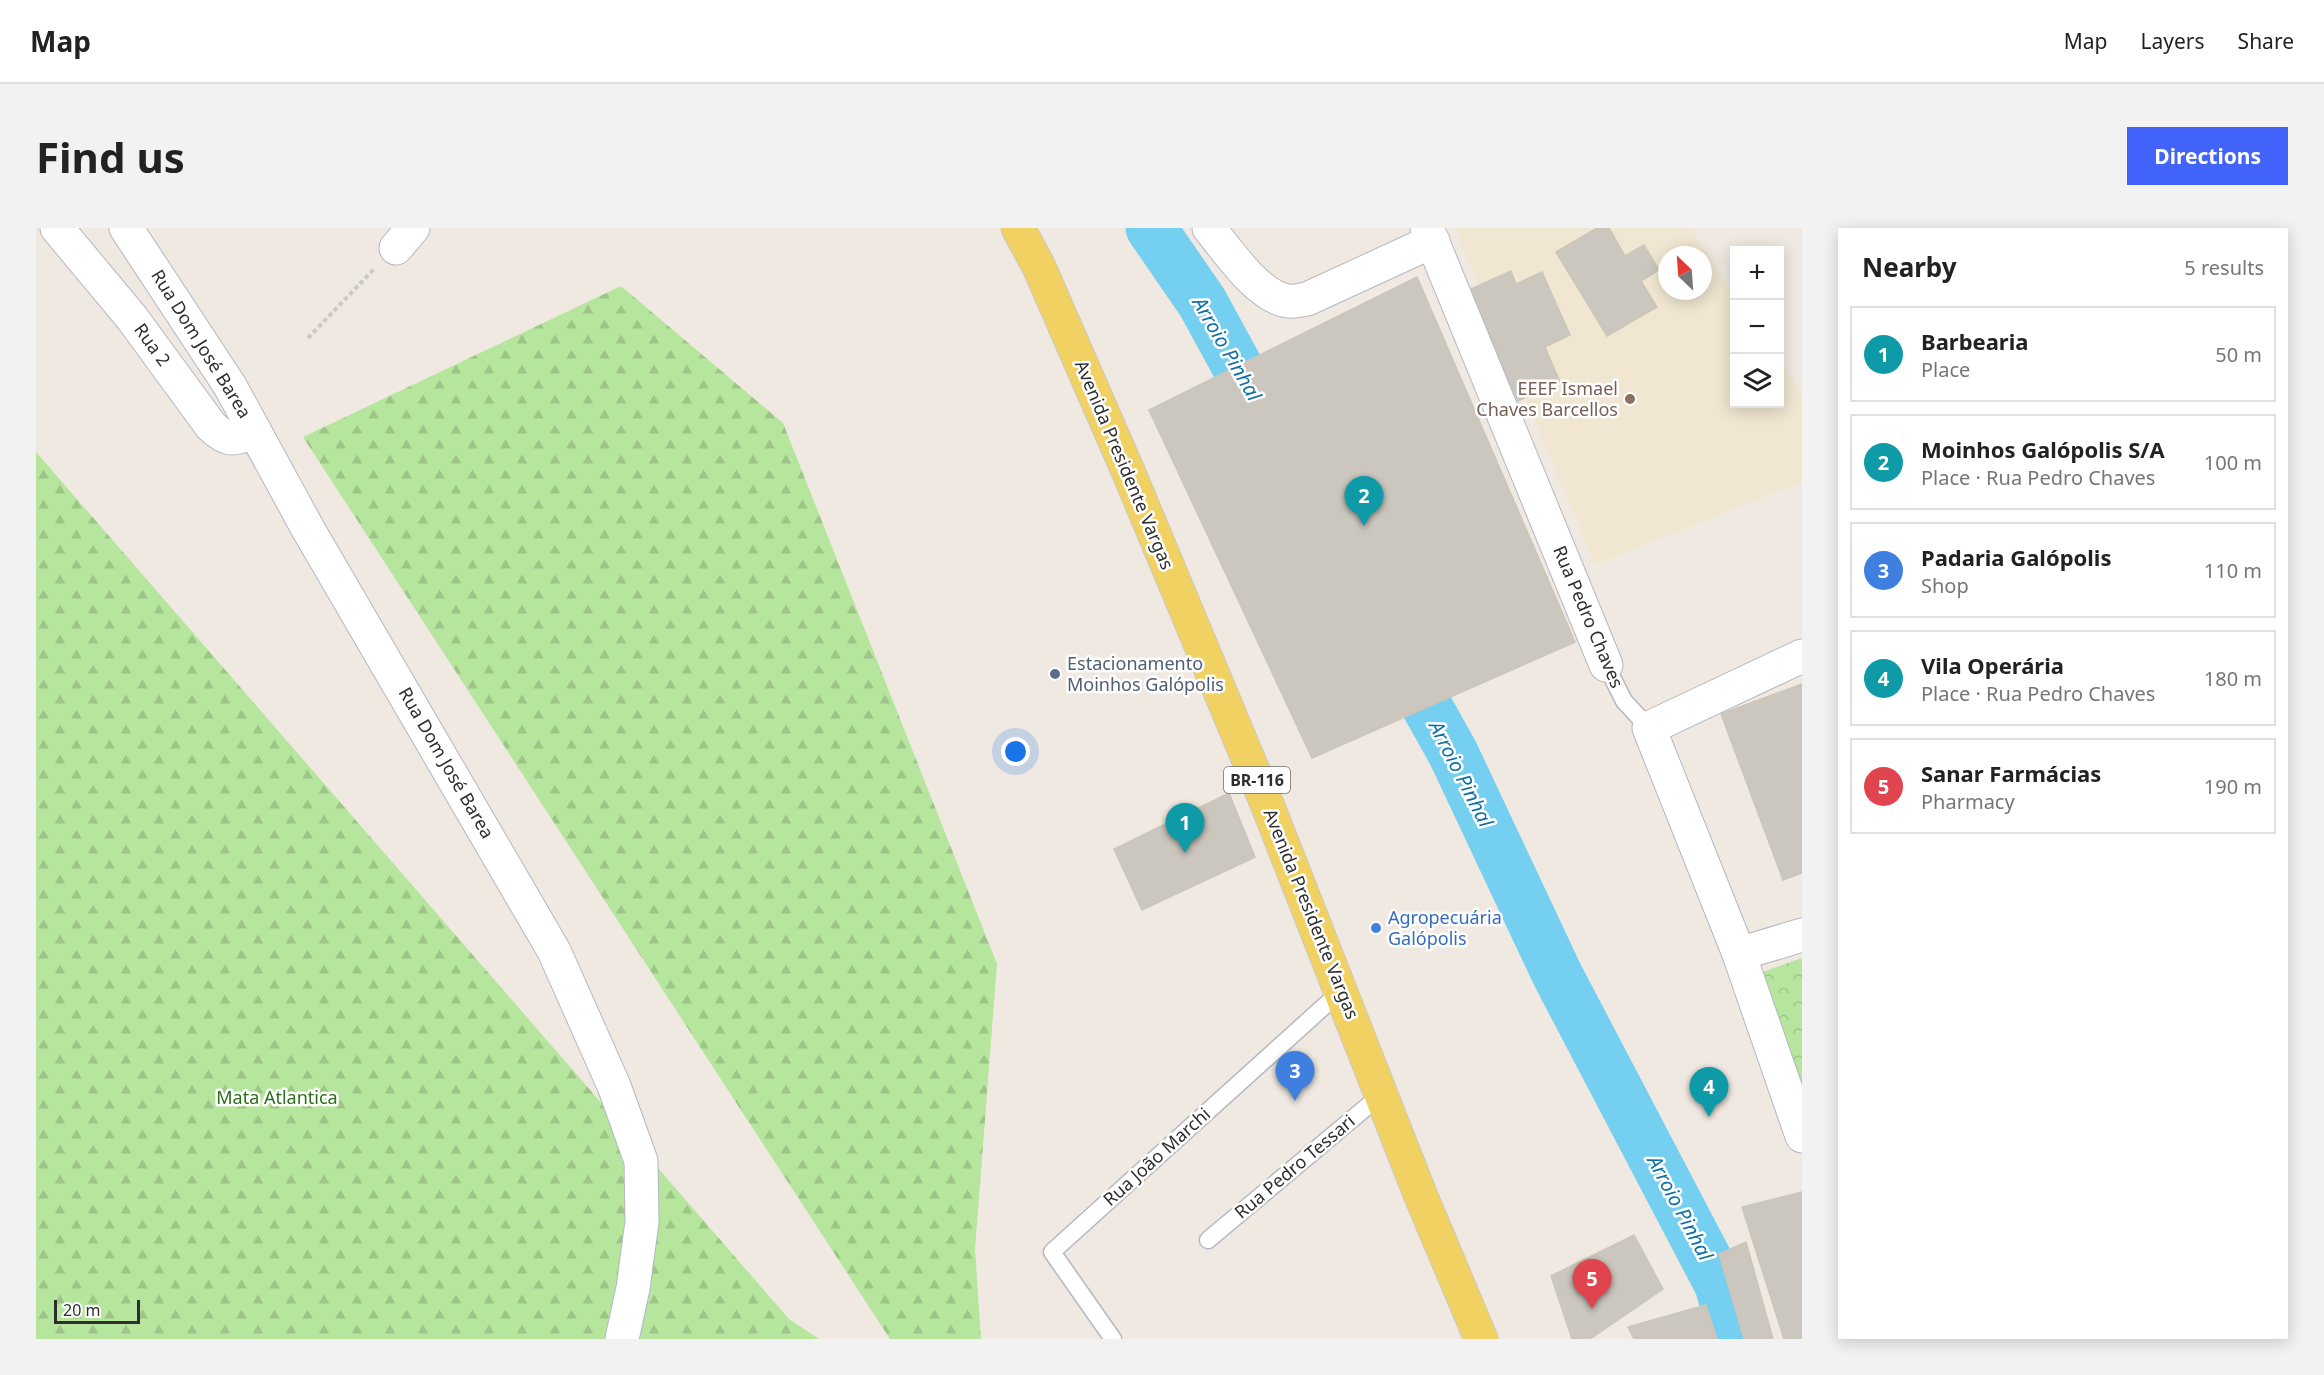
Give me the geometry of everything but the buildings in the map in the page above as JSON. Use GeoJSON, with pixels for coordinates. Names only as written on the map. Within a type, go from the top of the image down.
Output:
{"type":"FeatureCollection","features":[{"type":"Feature","properties":{"kind":"main road","name":"Avenida Presidente Vargas"},"geometry":{"type":"LineString","coordinates":[[1018,228],[1040,267],[1267,804],[1420,1194],[1481,1339]]}},
{"type":"Feature","properties":{"kind":"street","name":"Rua 2"},"geometry":{"type":"LineString","coordinates":[[57,228],[132,318],[211,426],[222,436],[232,440],[255,432]]}},
{"type":"Feature","properties":{"kind":"street","name":"Rua Dom José Barea"},"geometry":{"type":"LineString","coordinates":[[126,228],[230,386],[308,529],[555,951],[614,1086],[641,1161],[642,1222],[633,1288],[622,1339]]}},
{"type":"Feature","properties":{"kind":"street"},"geometry":{"type":"LineString","coordinates":[[1209,228],[1248,275],[1272,297],[1290,302],[1307,299],[1430,235]]}},
{"type":"Feature","properties":{"kind":"street","name":"Rua Pedro Chaves"},"geometry":{"type":"LineString","coordinates":[[1430,235],[1606,665]]}},
{"type":"Feature","properties":{"kind":"street"},"geometry":{"type":"LineString","coordinates":[[1649,728],[1802,656]]}},
{"type":"Feature","properties":{"kind":"street","name":"Rua Pedro Chaves"},"geometry":{"type":"LineString","coordinates":[[1649,728],[1739,954],[1802,1136]]}},
{"type":"Feature","properties":{"kind":"street"},"geometry":{"type":"LineString","coordinates":[[1739,954],[1802,935]]}},
{"type":"Feature","properties":{"kind":"lane","name":"Rua Pedro Chaves"},"geometry":{"type":"LineString","coordinates":[[1606,665],[1624,702],[1649,728]]}},
{"type":"Feature","properties":{"kind":"lane","name":"Rua João Marchi"},"geometry":{"type":"LineString","coordinates":[[1113,1339],[1052,1252],[1341,991]]}},
{"type":"Feature","properties":{"kind":"lane","name":"Rua Pedro Tessari"},"geometry":{"type":"LineString","coordinates":[[1208,1240],[1382,1095]]}},
{"type":"Feature","properties":{"kind":"path"},"geometry":{"type":"LineString","coordinates":[[309,338],[404,238]]}},
{"type":"Feature","properties":{"kind":"shaded area","name":"EEEF Ismael Chaves Barcellos"},"geometry":{"type":"Polygon","coordinates":[[[1455,228],[1690,228],[1702,246],[1658,246],[1658,300],[1712,300],[1712,260],[1730,287],[1730,408],[1784,408],[1784,366],[1802,394],[1802,482],[1595,565],[1455,228]]]}},
{"type":"Feature","properties":{"kind":"green space"},"geometry":{"type":"Polygon","coordinates":[[[621,286],[783,423],[997,964],[975,1249],[981,1339],[890,1339],[303,437],[621,286]]]}},
{"type":"Feature","properties":{"kind":"green space","name":"Mata Atlantica"},"geometry":{"type":"Polygon","coordinates":[[[36,452],[789,1319],[819,1339],[36,1339],[36,452]]]}},
{"type":"Feature","properties":{"kind":"green space"},"geometry":{"type":"Polygon","coordinates":[[[1802,958],[1802,1094],[1760,973],[1802,958]]]}},
{"type":"Feature","properties":{"kind":"waterway","name":"Arroio Pinhal"},"geometry":{"type":"LineString","coordinates":[[1151,228],[1202,302],[1271,428]]}},
{"type":"Feature","properties":{"kind":"waterway","name":"Arroio Pinhal"},"geometry":{"type":"LineString","coordinates":[[1393,646],[1453,753],[1558,976],[1720,1285],[1735,1339]]}},
{"type":"Feature","properties":{"kind":"place","name":"EEEF Ismael Chaves Barcellos"},"geometry":{"type":"Point","coordinates":[1630,399]}},
{"type":"Feature","properties":{"kind":"place","name":"Moinhos Galópolis S/A"},"geometry":{"type":"Point","coordinates":[1364,526]}},
{"type":"Feature","properties":{"kind":"place","name":"Estacionamento Moinhos Galópolis"},"geometry":{"type":"Point","coordinates":[1055,674]}},
{"type":"Feature","properties":{"kind":"place","name":"Barbearia"},"geometry":{"type":"Point","coordinates":[1185,853]}},
{"type":"Feature","properties":{"kind":"place","name":"Agropecuária Galópolis"},"geometry":{"type":"Point","coordinates":[1376,928]}},
{"type":"Feature","properties":{"kind":"place","name":"Padaria Galópolis"},"geometry":{"type":"Point","coordinates":[1295,1101]}},
{"type":"Feature","properties":{"kind":"place","name":"Vila Operária"},"geometry":{"type":"Point","coordinates":[1709,1117]}},
{"type":"Feature","properties":{"kind":"place","name":"Sanar Farmácias"},"geometry":{"type":"Point","coordinates":[1592,1309]}}]}
